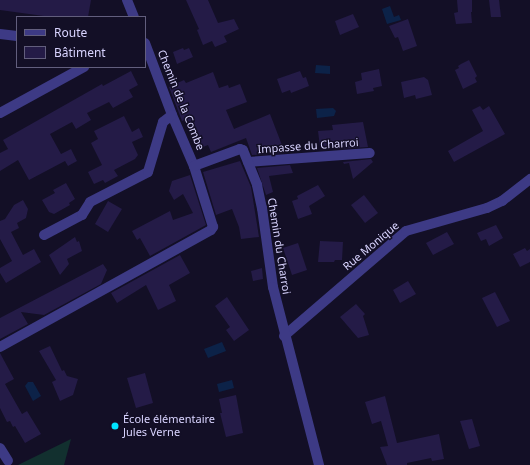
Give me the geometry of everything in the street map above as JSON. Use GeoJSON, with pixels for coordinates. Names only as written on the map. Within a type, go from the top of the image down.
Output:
{"type":"FeatureCollection","features":[{"type":"Feature","properties":{"kind":"street"},"geometry":{"type":"LineString","coordinates":[[127,0],[134,16]]}},
{"type":"Feature","properties":{"kind":"street"},"geometry":{"type":"LineString","coordinates":[[0,34],[16,36]]}},
{"type":"Feature","properties":{"kind":"street","name":"Chemin de la Combe"},"geometry":{"type":"LineString","coordinates":[[146,46],[172,115],[194,166]]}},
{"type":"Feature","properties":{"kind":"street"},"geometry":{"type":"LineString","coordinates":[[0,113],[82,68]]}},
{"type":"Feature","properties":{"kind":"street"},"geometry":{"type":"LineString","coordinates":[[44,235],[82,216],[90,202],[148,172],[163,122],[172,115]]}},
{"type":"Feature","properties":{"kind":"street","name":"Chemin du Charroi"},"geometry":{"type":"LineString","coordinates":[[194,166],[237,149],[243,150],[257,185],[262,208],[273,287],[284,336],[319,465]]}},
{"type":"Feature","properties":{"kind":"street","name":"Impasse du Charroi"},"geometry":{"type":"LineString","coordinates":[[248,162],[370,153]]}},
{"type":"Feature","properties":{"kind":"street"},"geometry":{"type":"LineString","coordinates":[[0,347],[211,230],[213,227],[194,166]]}},
{"type":"Feature","properties":{"kind":"street","name":"Rue Monique"},"geometry":{"type":"LineString","coordinates":[[284,336],[406,231],[487,208],[502,201],[530,179]]}},
{"type":"Feature","properties":{"kind":"street"},"geometry":{"type":"LineString","coordinates":[[0,448],[8,461]]}},
{"type":"Feature","properties":{"kind":"green space"},"geometry":{"type":"Polygon","coordinates":[[[71,439],[64,465],[18,465],[71,439]]]}},
{"type":"Feature","properties":{"kind":"water"},"geometry":{"type":"Polygon","coordinates":[[[390,6],[394,17],[399,15],[401,20],[387,24],[382,9],[390,6]]]}},
{"type":"Feature","properties":{"kind":"water"},"geometry":{"type":"Polygon","coordinates":[[[316,65],[330,66],[330,74],[315,73],[316,65]]]}},
{"type":"Feature","properties":{"kind":"water"},"geometry":{"type":"Polygon","coordinates":[[[333,108],[336,111],[334,116],[317,118],[316,109],[333,108]]]}},
{"type":"Feature","properties":{"kind":"water"},"geometry":{"type":"Polygon","coordinates":[[[222,342],[226,351],[208,358],[204,349],[222,342]]]}},
{"type":"Feature","properties":{"kind":"water"},"geometry":{"type":"Polygon","coordinates":[[[232,380],[234,388],[219,392],[217,384],[232,380]]]}},
{"type":"Feature","properties":{"kind":"water"},"geometry":{"type":"Polygon","coordinates":[[[28,382],[33,382],[41,396],[33,401],[25,386],[28,382]]]}},
{"type":"Feature","properties":{"kind":"building"},"geometry":{"type":"Polygon","coordinates":[[[0,0],[91,0],[88,16],[44,16],[0,10],[0,0]]]}},
{"type":"Feature","properties":{"kind":"building"},"geometry":{"type":"Polygon","coordinates":[[[186,0],[208,0],[218,23],[234,19],[239,29],[224,36],[227,42],[215,47],[212,41],[203,45],[197,30],[199,29],[186,0]]]}},
{"type":"Feature","properties":{"kind":"building"},"geometry":{"type":"Polygon","coordinates":[[[457,0],[472,0],[472,23],[456,24],[454,13],[458,12],[457,0]]]}},
{"type":"Feature","properties":{"kind":"building"},"geometry":{"type":"Polygon","coordinates":[[[489,0],[499,0],[501,17],[491,17],[489,0]]]}},
{"type":"Feature","properties":{"kind":"building"},"geometry":{"type":"Polygon","coordinates":[[[353,14],[359,27],[340,35],[335,21],[353,14]]]}},
{"type":"Feature","properties":{"kind":"building"},"geometry":{"type":"Polygon","coordinates":[[[408,19],[417,46],[403,51],[398,37],[395,38],[389,26],[408,19]]]}},
{"type":"Feature","properties":{"kind":"building"},"geometry":{"type":"Polygon","coordinates":[[[183,48],[184,50],[189,48],[193,57],[177,64],[173,52],[183,48]]]}},
{"type":"Feature","properties":{"kind":"building"},"geometry":{"type":"Polygon","coordinates":[[[469,60],[477,76],[475,78],[477,82],[463,89],[455,70],[459,68],[458,66],[469,60]]]}},
{"type":"Feature","properties":{"kind":"building"},"geometry":{"type":"Polygon","coordinates":[[[379,69],[382,86],[373,88],[374,91],[357,94],[355,82],[362,80],[361,73],[379,69]]]}},
{"type":"Feature","properties":{"kind":"building"},"geometry":{"type":"Polygon","coordinates":[[[131,71],[138,85],[129,90],[133,97],[113,108],[109,102],[87,113],[91,120],[76,129],[72,122],[50,134],[61,154],[71,149],[77,161],[68,166],[65,161],[29,180],[18,160],[0,171],[0,153],[8,149],[3,140],[102,84],[103,86],[131,71]]]}},
{"type":"Feature","properties":{"kind":"building"},"geometry":{"type":"Polygon","coordinates":[[[300,71],[303,78],[306,77],[309,86],[291,93],[290,90],[282,93],[277,79],[300,71]]]}},
{"type":"Feature","properties":{"kind":"building"},"geometry":{"type":"Polygon","coordinates":[[[213,72],[219,88],[228,85],[229,88],[240,84],[247,102],[226,110],[234,129],[270,114],[285,153],[252,155],[246,138],[211,152],[208,145],[198,149],[187,119],[182,121],[169,87],[184,80],[186,83],[213,72]]]}},
{"type":"Feature","properties":{"kind":"building"},"geometry":{"type":"Polygon","coordinates":[[[424,77],[428,80],[432,95],[416,99],[415,95],[404,98],[401,82],[424,77]]]}},
{"type":"Feature","properties":{"kind":"building"},"geometry":{"type":"Polygon","coordinates":[[[480,106],[483,110],[489,106],[505,134],[454,162],[448,151],[483,131],[472,110],[480,106]]]}},
{"type":"Feature","properties":{"kind":"building"},"geometry":{"type":"Polygon","coordinates":[[[124,116],[132,132],[139,128],[143,137],[132,142],[138,155],[135,159],[114,170],[118,176],[105,183],[103,180],[94,184],[88,172],[102,165],[91,143],[98,139],[94,131],[124,116]]]}},
{"type":"Feature","properties":{"kind":"building"},"geometry":{"type":"Polygon","coordinates":[[[363,122],[368,147],[338,149],[333,148],[332,146],[320,147],[318,131],[333,130],[332,125],[363,122]]]}},
{"type":"Feature","properties":{"kind":"building"},"geometry":{"type":"Polygon","coordinates":[[[371,159],[373,162],[353,179],[349,163],[344,164],[343,162],[371,159]]]}},
{"type":"Feature","properties":{"kind":"building"},"geometry":{"type":"Polygon","coordinates":[[[240,161],[251,187],[259,237],[241,239],[239,227],[232,209],[216,215],[203,172],[240,161]]]}},
{"type":"Feature","properties":{"kind":"building"},"geometry":{"type":"Polygon","coordinates":[[[290,165],[293,173],[269,176],[273,192],[266,195],[257,168],[290,165]]]}},
{"type":"Feature","properties":{"kind":"building"},"geometry":{"type":"Polygon","coordinates":[[[190,175],[206,225],[150,256],[140,238],[137,240],[132,231],[170,211],[173,220],[193,213],[183,194],[174,200],[169,191],[172,181],[190,175]]]}},
{"type":"Feature","properties":{"kind":"building"},"geometry":{"type":"Polygon","coordinates":[[[66,183],[75,199],[69,203],[70,205],[54,214],[49,212],[42,200],[55,193],[53,190],[66,183]]]}},
{"type":"Feature","properties":{"kind":"building"},"geometry":{"type":"Polygon","coordinates":[[[318,185],[325,196],[309,206],[312,214],[298,219],[292,201],[298,199],[297,196],[318,185]]]}},
{"type":"Feature","properties":{"kind":"building"},"geometry":{"type":"Polygon","coordinates":[[[364,195],[378,213],[365,223],[351,205],[364,195]]]}},
{"type":"Feature","properties":{"kind":"building"},"geometry":{"type":"Polygon","coordinates":[[[23,200],[28,209],[26,218],[17,223],[19,228],[11,232],[23,255],[34,249],[41,262],[6,283],[0,273],[0,268],[12,261],[0,239],[0,221],[5,219],[14,205],[23,200]]]}},
{"type":"Feature","properties":{"kind":"building"},"geometry":{"type":"Polygon","coordinates":[[[108,201],[122,209],[108,232],[95,224],[108,201]]]}},
{"type":"Feature","properties":{"kind":"building"},"geometry":{"type":"Polygon","coordinates":[[[496,225],[503,238],[489,246],[486,239],[481,241],[477,233],[496,225]]]}},
{"type":"Feature","properties":{"kind":"building"},"geometry":{"type":"Polygon","coordinates":[[[447,232],[454,244],[433,255],[426,243],[447,232]]]}},
{"type":"Feature","properties":{"kind":"building"},"geometry":{"type":"Polygon","coordinates":[[[75,237],[77,242],[79,241],[82,251],[67,259],[69,264],[60,275],[49,255],[75,237]]]}},
{"type":"Feature","properties":{"kind":"building"},"geometry":{"type":"Polygon","coordinates":[[[320,241],[343,242],[342,260],[335,260],[334,262],[318,262],[320,241]]]}},
{"type":"Feature","properties":{"kind":"building"},"geometry":{"type":"Polygon","coordinates":[[[298,243],[307,270],[292,275],[283,248],[298,243]]]}},
{"type":"Feature","properties":{"kind":"building"},"geometry":{"type":"Polygon","coordinates":[[[525,248],[527,251],[530,249],[530,262],[520,267],[513,254],[525,248]]]}},
{"type":"Feature","properties":{"kind":"building"},"geometry":{"type":"Polygon","coordinates":[[[180,255],[190,273],[169,285],[176,301],[158,310],[146,285],[117,303],[111,293],[180,255]]]}},
{"type":"Feature","properties":{"kind":"building"},"geometry":{"type":"Polygon","coordinates":[[[103,264],[107,270],[101,284],[44,315],[21,312],[28,324],[0,339],[0,318],[103,264]]]}},
{"type":"Feature","properties":{"kind":"building"},"geometry":{"type":"Polygon","coordinates":[[[262,268],[263,279],[253,281],[251,271],[262,268]]]}},
{"type":"Feature","properties":{"kind":"building"},"geometry":{"type":"Polygon","coordinates":[[[408,281],[416,294],[400,303],[393,290],[408,281]]]}},
{"type":"Feature","properties":{"kind":"building"},"geometry":{"type":"Polygon","coordinates":[[[495,292],[510,321],[497,327],[482,298],[495,292]]]}},
{"type":"Feature","properties":{"kind":"building"},"geometry":{"type":"Polygon","coordinates":[[[227,297],[249,330],[234,341],[226,330],[230,327],[215,306],[227,297]]]}},
{"type":"Feature","properties":{"kind":"building"},"geometry":{"type":"Polygon","coordinates":[[[356,304],[365,314],[363,316],[369,335],[358,338],[340,317],[356,304]]]}},
{"type":"Feature","properties":{"kind":"building"},"geometry":{"type":"Polygon","coordinates":[[[50,346],[62,371],[64,370],[67,376],[78,379],[73,395],[60,401],[52,382],[56,380],[39,351],[50,346]]]}},
{"type":"Feature","properties":{"kind":"building"},"geometry":{"type":"Polygon","coordinates":[[[0,353],[14,379],[5,384],[22,414],[27,411],[41,434],[25,443],[15,426],[13,427],[10,421],[7,422],[0,408],[0,353]]]}},
{"type":"Feature","properties":{"kind":"building"},"geometry":{"type":"Polygon","coordinates":[[[145,373],[153,403],[136,408],[127,378],[145,373]]]}},
{"type":"Feature","properties":{"kind":"building"},"geometry":{"type":"Polygon","coordinates":[[[236,395],[243,433],[226,437],[220,413],[222,413],[219,399],[236,395]]]}},
{"type":"Feature","properties":{"kind":"building"},"geometry":{"type":"Polygon","coordinates":[[[385,396],[397,443],[439,434],[444,459],[432,461],[431,458],[407,463],[407,465],[387,465],[380,447],[388,446],[381,421],[372,424],[365,402],[385,396]]]}},
{"type":"Feature","properties":{"kind":"building"},"geometry":{"type":"Polygon","coordinates":[[[472,419],[480,446],[469,449],[460,421],[472,419]]]}},
{"type":"Feature","properties":{"kind":"place","name":"École élémentaire Jules Verne"},"geometry":{"type":"Point","coordinates":[115,426]}}]}
